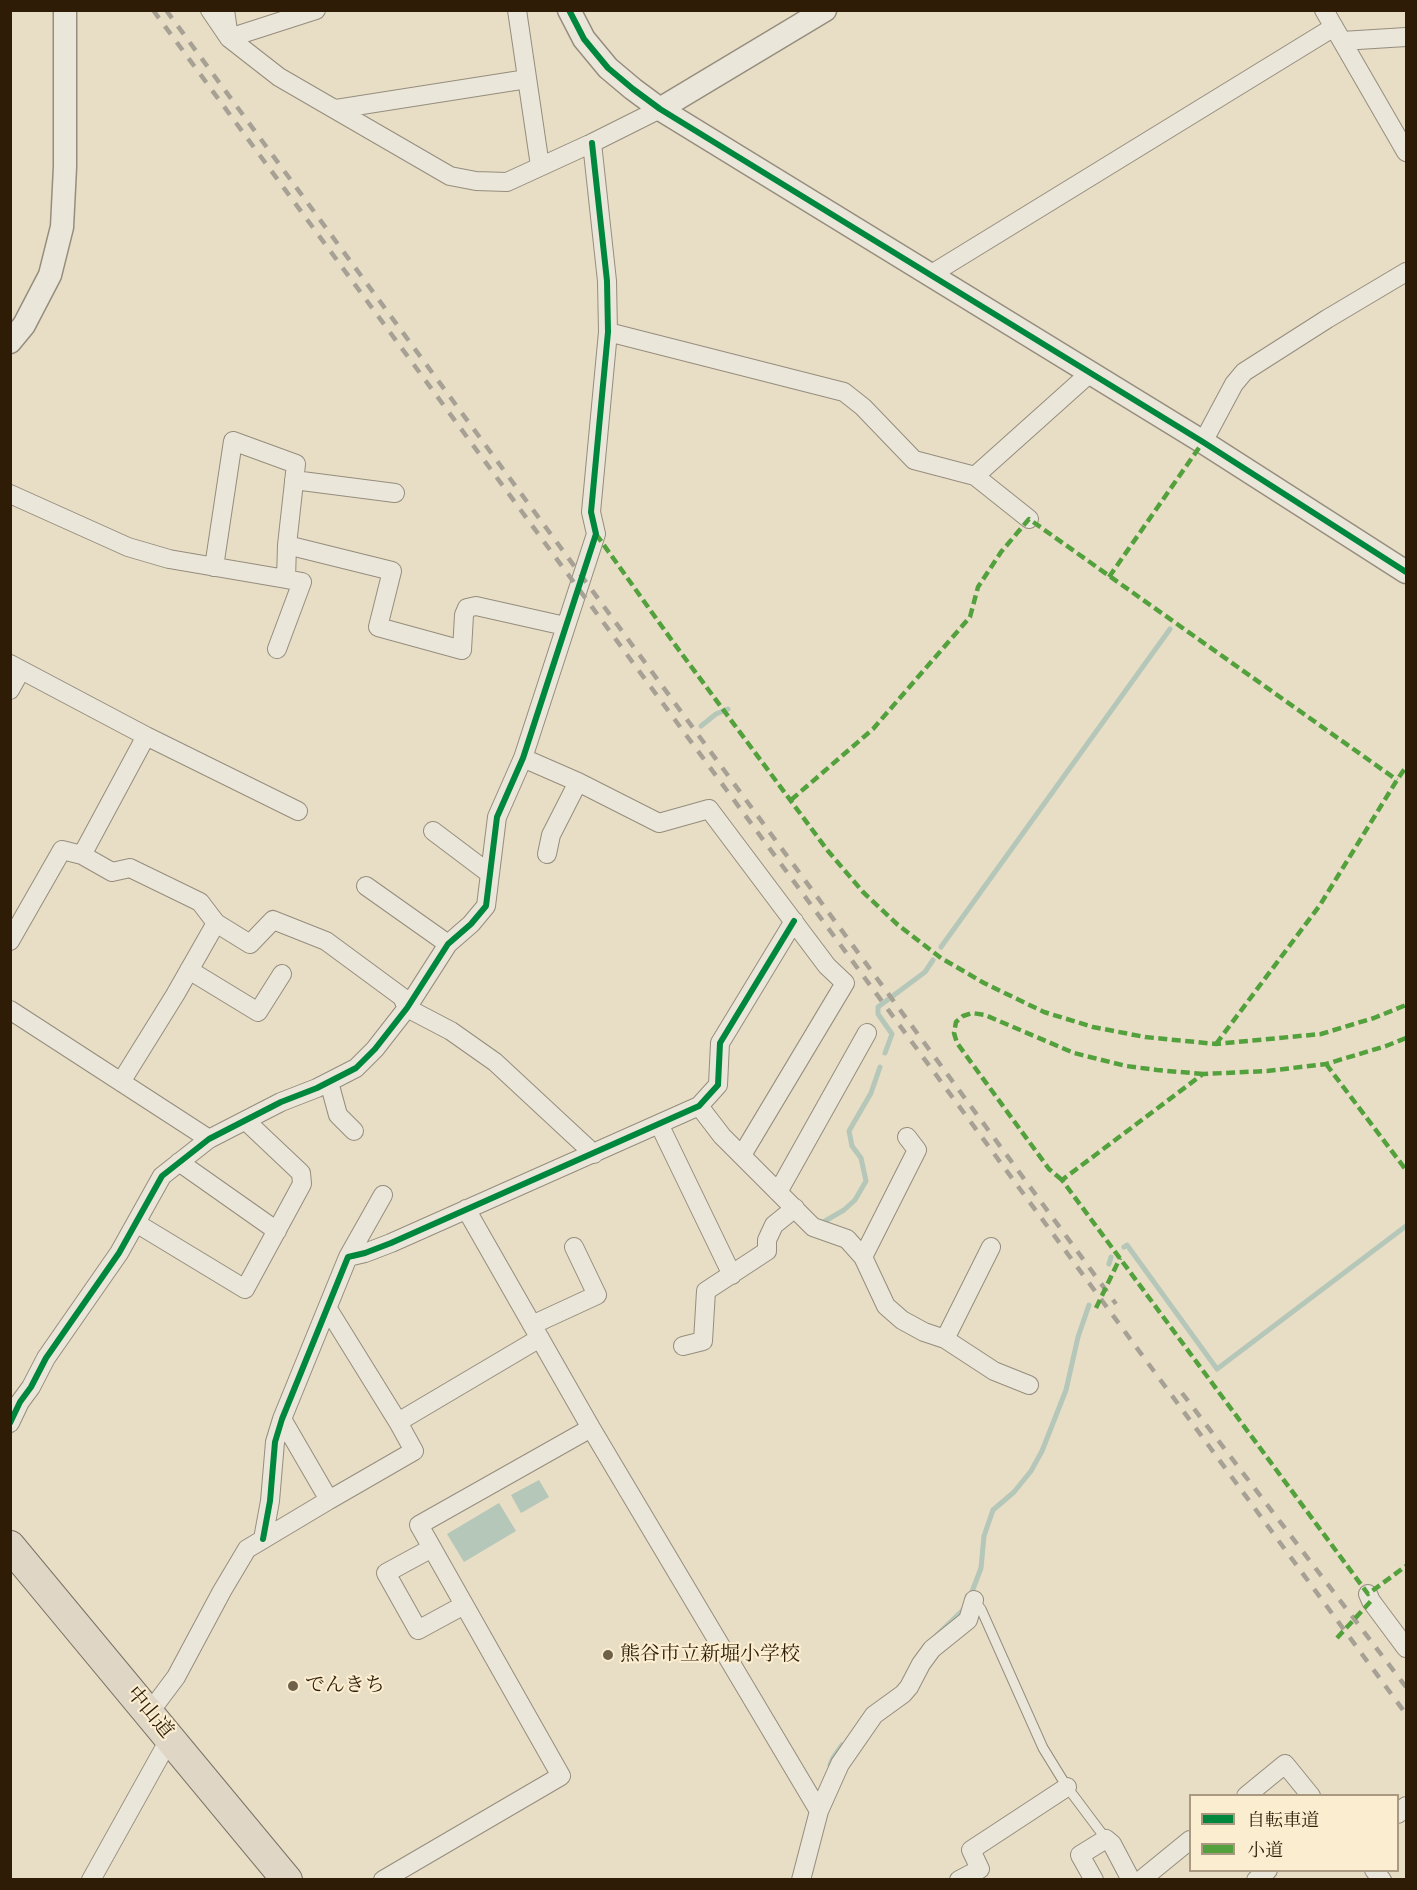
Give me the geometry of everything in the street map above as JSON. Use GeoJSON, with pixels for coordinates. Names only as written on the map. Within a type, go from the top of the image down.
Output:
{"type":"FeatureCollection","features":[{"type":"Feature","properties":{"kind":"highway","name":"中山道"},"geometry":{"type":"LineString","coordinates":[[10,1546],[287,1880]]}},
{"type":"Feature","properties":{"kind":"street"},"geometry":{"type":"LineString","coordinates":[[10,342],[24,325],[50,275],[62,227],[65,167],[65,10]]}},
{"type":"Feature","properties":{"kind":"street"},"geometry":{"type":"LineString","coordinates":[[210,10],[229,38],[279,77],[450,176],[476,181],[507,182],[660,109],[825,10]]}},
{"type":"Feature","properties":{"kind":"street"},"geometry":{"type":"LineString","coordinates":[[225,10],[229,38]]}},
{"type":"Feature","properties":{"kind":"street"},"geometry":{"type":"LineString","coordinates":[[517,10],[540,166]]}},
{"type":"Feature","properties":{"kind":"street"},"geometry":{"type":"LineString","coordinates":[[569,10],[584,39],[608,68],[660,109],[1203,442],[1407,572]]}},
{"type":"Feature","properties":{"kind":"street"},"geometry":{"type":"LineString","coordinates":[[1324,10],[1407,152]]}},
{"type":"Feature","properties":{"kind":"street"},"geometry":{"type":"LineString","coordinates":[[229,38],[316,11]]}},
{"type":"Feature","properties":{"kind":"street"},"geometry":{"type":"LineString","coordinates":[[930,275],[1338,34],[1407,37]]}},
{"type":"Feature","properties":{"kind":"street"},"geometry":{"type":"LineString","coordinates":[[336,109],[527,79]]}},
{"type":"Feature","properties":{"kind":"street"},"geometry":{"type":"LineString","coordinates":[[10,1423],[17,1393],[31,1387],[46,1358],[101,1279],[136,1223],[162,1176],[209,1139],[281,1102],[356,1068],[375,1049],[407,1008],[448,944],[471,924],[486,906],[497,817],[523,758],[596,534],[591,512],[608,332],[607,281],[592,143]]}},
{"type":"Feature","properties":{"kind":"street"},"geometry":{"type":"LineString","coordinates":[[1203,442],[1234,384],[1244,372],[1407,272]]}},
{"type":"Feature","properties":{"kind":"street"},"geometry":{"type":"LineString","coordinates":[[608,332],[844,392],[914,460],[975,476],[1029,519]]}},
{"type":"Feature","properties":{"kind":"street"},"geometry":{"type":"LineString","coordinates":[[975,476],[1090,374]]}},
{"type":"Feature","properties":{"kind":"street"},"geometry":{"type":"LineString","coordinates":[[214,567],[233,441],[296,464],[287,545],[286,579]]}},
{"type":"Feature","properties":{"kind":"street"},"geometry":{"type":"LineString","coordinates":[[294,480],[395,493]]}},
{"type":"Feature","properties":{"kind":"street"},"geometry":{"type":"LineString","coordinates":[[10,494],[128,547],[169,559],[303,582],[277,649]]}},
{"type":"Feature","properties":{"kind":"street"},"geometry":{"type":"LineString","coordinates":[[287,545],[392,571],[378,627],[462,650],[464,615],[467,608],[476,606],[565,626]]}},
{"type":"Feature","properties":{"kind":"street"},"geometry":{"type":"LineString","coordinates":[[10,690],[16,667],[146,736],[298,811]]}},
{"type":"Feature","properties":{"kind":"street"},"geometry":{"type":"LineString","coordinates":[[82,855],[146,736]]}},
{"type":"Feature","properties":{"kind":"street"},"geometry":{"type":"LineString","coordinates":[[523,758],[659,822],[709,808],[827,966],[845,983],[742,1155]]}},
{"type":"Feature","properties":{"kind":"street"},"geometry":{"type":"LineString","coordinates":[[546,854],[551,835],[578,782]]}},
{"type":"Feature","properties":{"kind":"street"},"geometry":{"type":"LineString","coordinates":[[433,831],[490,874]]}},
{"type":"Feature","properties":{"kind":"street"},"geometry":{"type":"LineString","coordinates":[[10,941],[62,850],[82,855],[112,872],[130,868],[200,902],[216,923],[250,944],[273,920],[326,941],[402,997],[407,1008],[451,1032],[495,1062],[594,1154]]}},
{"type":"Feature","properties":{"kind":"street"},"geometry":{"type":"LineString","coordinates":[[366,886],[448,944]]}},
{"type":"Feature","properties":{"kind":"street"},"geometry":{"type":"LineString","coordinates":[[348,1257],[391,1243],[699,1106],[718,1085],[720,1043],[794,921]]}},
{"type":"Feature","properties":{"kind":"street"},"geometry":{"type":"LineString","coordinates":[[121,1082],[216,923]]}},
{"type":"Feature","properties":{"kind":"street"},"geometry":{"type":"LineString","coordinates":[[189,970],[258,1012],[282,974]]}},
{"type":"Feature","properties":{"kind":"street"},"geometry":{"type":"LineString","coordinates":[[10,1010],[209,1139]]}},
{"type":"Feature","properties":{"kind":"street"},"geometry":{"type":"LineString","coordinates":[[778,1192],[867,1033]]}},
{"type":"Feature","properties":{"kind":"street"},"geometry":{"type":"LineString","coordinates":[[329,1082],[338,1115],[354,1131]]}},
{"type":"Feature","properties":{"kind":"street"},"geometry":{"type":"LineString","coordinates":[[699,1106],[722,1136],[813,1227],[847,1239],[863,1257],[886,1306],[902,1320],[924,1332],[945,1339],[994,1371],[1029,1385]]}},
{"type":"Feature","properties":{"kind":"street"},"geometry":{"type":"LineString","coordinates":[[136,1223],[245,1289],[302,1184],[301,1173],[246,1121]]}},
{"type":"Feature","properties":{"kind":"street"},"geometry":{"type":"LineString","coordinates":[[659,1124],[732,1275]]}},
{"type":"Feature","properties":{"kind":"street"},"geometry":{"type":"LineString","coordinates":[[863,1257],[917,1150],[908,1137]]}},
{"type":"Feature","properties":{"kind":"street"},"geometry":{"type":"LineString","coordinates":[[179,1162],[277,1231]]}},
{"type":"Feature","properties":{"kind":"street"},"geometry":{"type":"LineString","coordinates":[[263,1539],[270,1501],[275,1442],[282,1419],[348,1257],[383,1195]]}},
{"type":"Feature","properties":{"kind":"street"},"geometry":{"type":"LineString","coordinates":[[683,1346],[704,1341],[706,1291],[766,1251],[767,1240],[774,1226],[795,1208]]}},
{"type":"Feature","properties":{"kind":"street"},"geometry":{"type":"LineString","coordinates":[[466,1209],[591,1428],[819,1811]]}},
{"type":"Feature","properties":{"kind":"street"},"geometry":{"type":"LineString","coordinates":[[398,1422],[536,1331],[597,1295],[574,1247]]}},
{"type":"Feature","properties":{"kind":"street"},"geometry":{"type":"LineString","coordinates":[[945,1339],[991,1247]]}},
{"type":"Feature","properties":{"kind":"street"},"geometry":{"type":"LineString","coordinates":[[149,1713],[176,1677],[247,1549],[414,1451],[328,1309]]}},
{"type":"Feature","properties":{"kind":"street"},"geometry":{"type":"LineString","coordinates":[[282,1419],[329,1500]]}},
{"type":"Feature","properties":{"kind":"street"},"geometry":{"type":"LineString","coordinates":[[383,1880],[561,1776],[419,1525],[591,1428]]}},
{"type":"Feature","properties":{"kind":"street"},"geometry":{"type":"LineString","coordinates":[[432,1548],[386,1573],[418,1630],[464,1605]]}},
{"type":"Feature","properties":{"kind":"street"},"geometry":{"type":"LineString","coordinates":[[1368,1594],[1407,1648]]}},
{"type":"Feature","properties":{"kind":"street"},"geometry":{"type":"LineString","coordinates":[[801,1880],[819,1811],[840,1764],[874,1715],[909,1687],[932,1649],[969,1620],[974,1600]]}},
{"type":"Feature","properties":{"kind":"street"},"geometry":{"type":"LineString","coordinates":[[91,1880],[170,1738]]}},
{"type":"Feature","properties":{"kind":"street"},"geometry":{"type":"LineString","coordinates":[[1248,1794],[1285,1764],[1309,1794]]}},
{"type":"Feature","properties":{"kind":"street"},"geometry":{"type":"LineString","coordinates":[[959,1880],[980,1869],[971,1850],[1067,1787]]}},
{"type":"Feature","properties":{"kind":"street"},"geometry":{"type":"LineString","coordinates":[[1094,1880],[1080,1855],[1106,1839],[1112,1844],[1131,1880]]}},
{"type":"Feature","properties":{"kind":"street"},"geometry":{"type":"LineString","coordinates":[[1141,1880],[1189,1842]]}},
{"type":"Feature","properties":{"kind":"lane"},"geometry":{"type":"LineString","coordinates":[[974,1600],[981,1609],[1042,1748],[1067,1787],[1106,1839]]}},
{"type":"Feature","properties":{"kind":"shaded area"},"geometry":{"type":"Polygon","coordinates":[[[539,1480],[549,1497],[521,1513],[511,1495],[539,1480]]]}},
{"type":"Feature","properties":{"kind":"shaded area"},"geometry":{"type":"Polygon","coordinates":[[[499,1503],[516,1531],[464,1562],[447,1534],[499,1503]]]}},
{"type":"Feature","properties":{"kind":"waterway"},"geometry":{"type":"LineString","coordinates":[[941,947],[1170,629]]}},
{"type":"Feature","properties":{"kind":"waterway"},"geometry":{"type":"LineString","coordinates":[[701,726],[716,714],[728,709]]}},
{"type":"Feature","properties":{"kind":"waterway"},"geometry":{"type":"LineString","coordinates":[[885,1053],[892,1034],[878,1014],[878,1007],[925,972],[933,960]]}},
{"type":"Feature","properties":{"kind":"waterway"},"geometry":{"type":"LineString","coordinates":[[825,1221],[844,1210],[855,1200],[866,1181],[861,1158],[852,1146],[849,1131],[871,1093],[880,1067]]}},
{"type":"Feature","properties":{"kind":"waterway"},"geometry":{"type":"LineString","coordinates":[[1124,1247],[1127,1245],[1217,1369],[1406,1226]]}},
{"type":"Feature","properties":{"kind":"waterway"},"geometry":{"type":"LineString","coordinates":[[1109,1264],[1111,1257]]}},
{"type":"Feature","properties":{"kind":"waterway"},"geometry":{"type":"LineString","coordinates":[[970,1597],[981,1568],[984,1536],[993,1510],[1014,1492],[1031,1471],[1042,1451],[1066,1390],[1078,1337],[1089,1305]]}},
{"type":"Feature","properties":{"kind":"waterway"},"geometry":{"type":"LineString","coordinates":[[937,1635],[965,1608]]}},
{"type":"Feature","properties":{"kind":"waterway"},"geometry":{"type":"LineString","coordinates":[[830,1765],[842,1745]]}},
{"type":"Feature","properties":{"kind":"railway"},"geometry":{"type":"LineString","coordinates":[[153,10],[1406,1714]]}},
{"type":"Feature","properties":{"kind":"railway"},"geometry":{"type":"LineString","coordinates":[[166,10],[1116,1304]]}},
{"type":"Feature","properties":{"kind":"railway"},"geometry":{"type":"LineString","coordinates":[[1182,1393],[1406,1687]]}},
{"type":"Feature","properties":{"kind":"marked path"},"geometry":{"type":"LineString","coordinates":[[1109,577],[1203,442]]}},
{"type":"Feature","properties":{"kind":"marked path"},"geometry":{"type":"LineString","coordinates":[[791,800],[873,729],[970,617],[978,587],[1001,552],[1029,519],[1397,780]]}},
{"type":"Feature","properties":{"kind":"marked path"},"geometry":{"type":"LineString","coordinates":[[596,534],[828,851],[863,892],[898,925],[941,958],[984,983],[1044,1012],[1093,1027],[1145,1037],[1216,1044],[1321,1034],[1374,1018],[1406,1005]]}},
{"type":"Feature","properties":{"kind":"marked path"},"geometry":{"type":"LineString","coordinates":[[1216,1044],[1320,905],[1406,767]]}},
{"type":"Feature","properties":{"kind":"marked path"},"geometry":{"type":"LineString","coordinates":[[1062,1180],[1049,1169],[957,1043],[954,1033],[956,1022],[963,1016],[972,1013],[985,1015],[1074,1053],[1126,1066],[1203,1074]]}},
{"type":"Feature","properties":{"kind":"marked path"},"geometry":{"type":"LineString","coordinates":[[1406,1038],[1326,1064],[1267,1071],[1203,1074],[1062,1180],[1368,1594],[1406,1566]]}},
{"type":"Feature","properties":{"kind":"marked path"},"geometry":{"type":"LineString","coordinates":[[1326,1064],[1406,1170]]}},
{"type":"Feature","properties":{"kind":"marked path"},"geometry":{"type":"LineString","coordinates":[[1096,1308],[1120,1258]]}},
{"type":"Feature","properties":{"kind":"marked path"},"geometry":{"type":"LineString","coordinates":[[1337,1638],[1371,1601]]}},
{"type":"Feature","properties":{"kind":"cycle path"},"geometry":{"type":"LineString","coordinates":[[569,10],[584,39],[608,68],[660,109],[1203,442],[1406,572]]}},
{"type":"Feature","properties":{"kind":"cycle path"},"geometry":{"type":"LineString","coordinates":[[10,1423],[46,1358],[119,1253],[162,1176],[209,1139],[281,1102],[317,1088],[356,1068],[375,1049],[407,1008],[448,944],[471,924],[486,906],[497,817],[523,758],[596,534],[591,512],[608,332],[607,281],[592,143]]}},
{"type":"Feature","properties":{"kind":"cycle path"},"geometry":{"type":"LineString","coordinates":[[263,1539],[270,1501],[275,1442],[282,1419],[348,1257],[391,1243],[699,1106],[718,1085],[720,1043],[794,921]]}},
{"type":"Feature","properties":{"kind":"place","name":"熊谷市立新堀小学校"},"geometry":{"type":"Point","coordinates":[608,1655]}},
{"type":"Feature","properties":{"kind":"place","name":"でんきち"},"geometry":{"type":"Point","coordinates":[293,1686]}}]}
